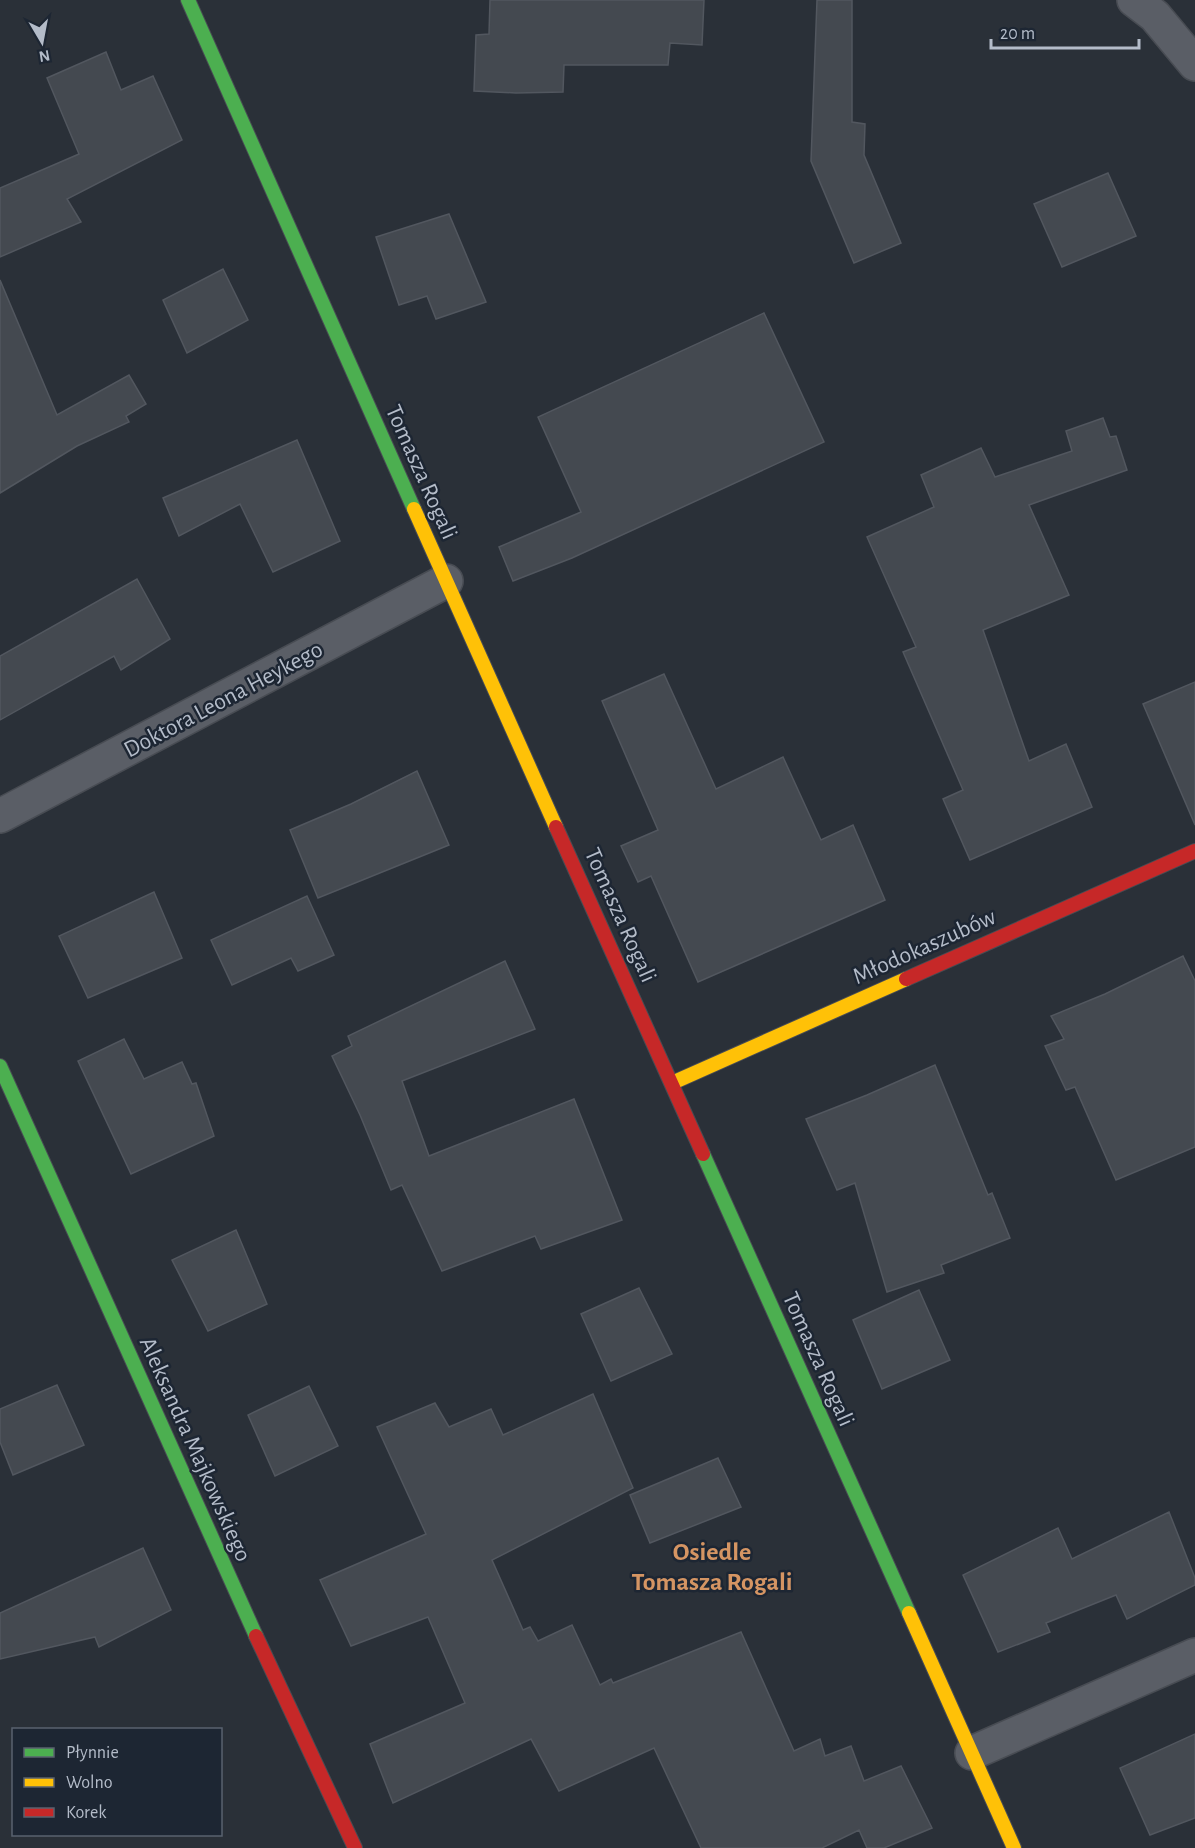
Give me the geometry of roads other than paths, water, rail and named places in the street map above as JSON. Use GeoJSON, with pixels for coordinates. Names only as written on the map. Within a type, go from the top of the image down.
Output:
{"type":"FeatureCollection","features":[{"type":"Feature","properties":{"kind":"street","name":"Tomasza Rogali"},"geometry":{"type":"LineString","coordinates":[[188,0],[446,582],[1014,1848]]}},
{"type":"Feature","properties":{"kind":"street"},"geometry":{"type":"LineString","coordinates":[[1134,0],[1155,16],[1195,64]]}},
{"type":"Feature","properties":{"kind":"street","name":"Doktora Leona Heykego"},"geometry":{"type":"LineString","coordinates":[[0,816],[446,582]]}},
{"type":"Feature","properties":{"kind":"street","name":"Młodokaszubów"},"geometry":{"type":"LineString","coordinates":[[672,1083],[1195,851]]}},
{"type":"Feature","properties":{"kind":"street","name":"Aleksandra Majkowskiego"},"geometry":{"type":"LineString","coordinates":[[0,1066],[283,1697],[355,1848]]}},
{"type":"Feature","properties":{"kind":"street"},"geometry":{"type":"LineString","coordinates":[[972,1753],[1195,1655]]}},
{"type":"Feature","properties":{"kind":"district","name":"Osiedle Tomasza Rogali"},"geometry":{"type":"Point","coordinates":[712,1566]}}]}
